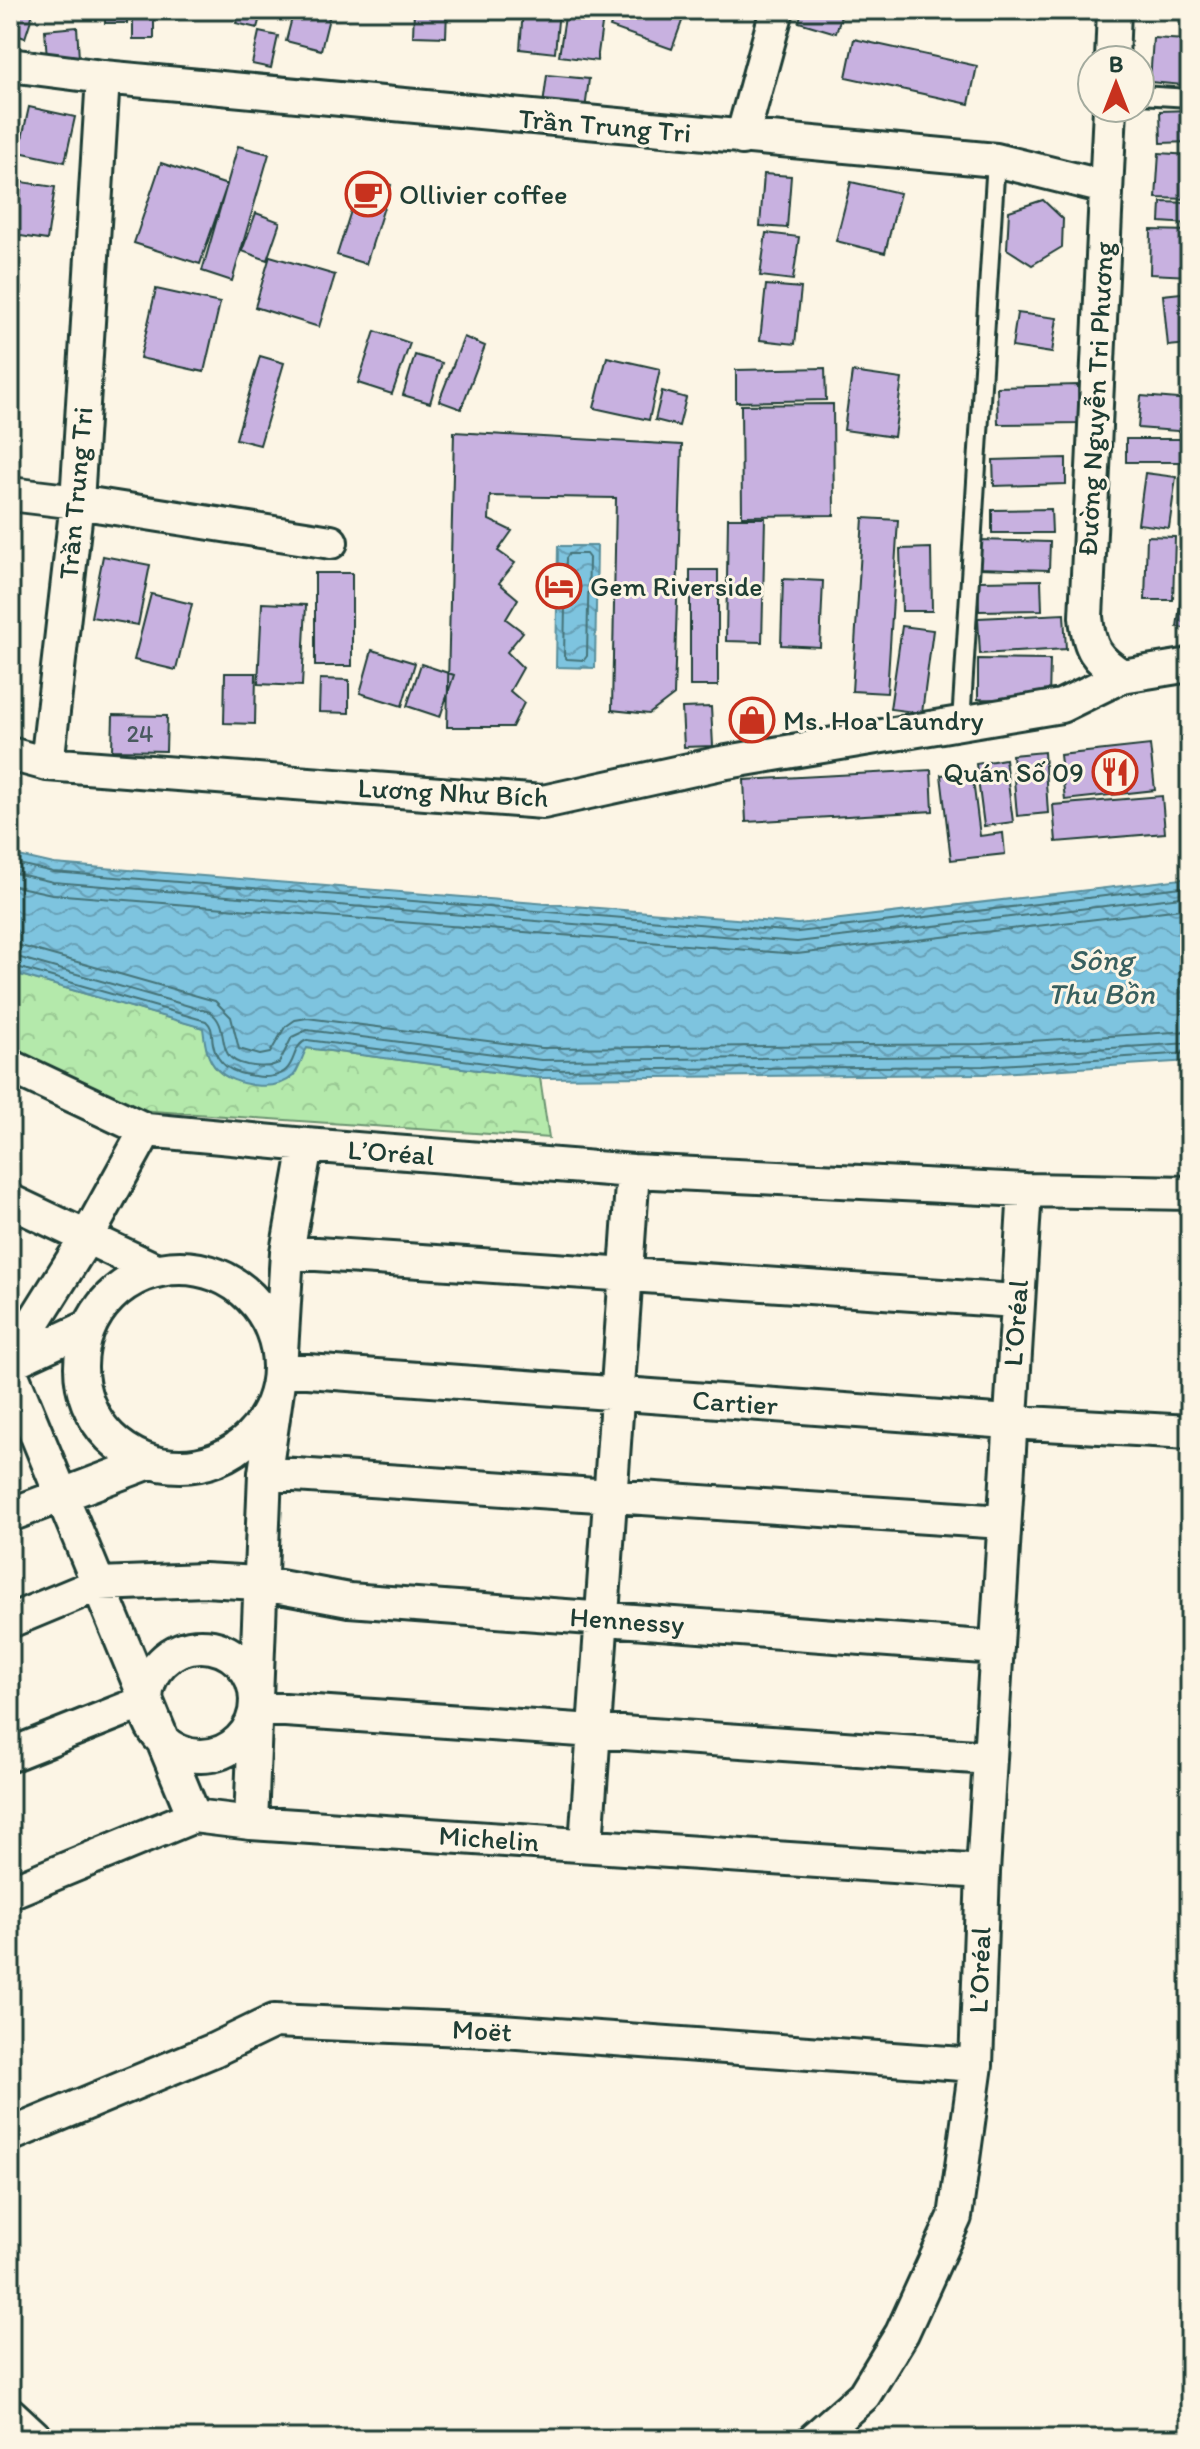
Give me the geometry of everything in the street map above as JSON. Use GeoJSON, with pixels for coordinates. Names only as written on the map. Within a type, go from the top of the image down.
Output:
{"type":"FeatureCollection","features":[{"type":"Feature","properties":{"kind":"street"},"geometry":{"type":"LineString","coordinates":[[742,138],[777,10]]}},
{"type":"Feature","properties":{"kind":"street"},"geometry":{"type":"LineString","coordinates":[[1113,44],[1114,10]]}},
{"type":"Feature","properties":{"kind":"street","name":"Trần Trung Tri"},"geometry":{"type":"LineString","coordinates":[[10,65],[103,77],[996,160],[1105,187]]}},
{"type":"Feature","properties":{"kind":"street","name":"Trần Trung Tri"},"geometry":{"type":"LineString","coordinates":[[47,764],[77,502],[103,77]]}},
{"type":"Feature","properties":{"kind":"street","name":"Đường Nguyễn Tri Phương"},"geometry":{"type":"LineString","coordinates":[[1109,124],[1086,617],[1088,639],[1097,657],[1122,676]]}},
{"type":"Feature","properties":{"kind":"street"},"geometry":{"type":"LineString","coordinates":[[10,494],[331,542]]}},
{"type":"Feature","properties":{"kind":"street","name":"Lương Như Bích"},"geometry":{"type":"LineString","coordinates":[[10,754],[47,764],[543,802],[721,763],[1061,706],[1122,676],[1190,665]]}},
{"type":"Feature","properties":{"kind":"street","name":"L’Oréal"},"geometry":{"type":"LineString","coordinates":[[10,1066],[146,1130],[633,1171],[1025,1190],[983,1872],[976,2065],[955,2217],[902,2333],[864,2395],[814,2439]]}},
{"type":"Feature","properties":{"kind":"street"},"geometry":{"type":"LineString","coordinates":[[10,1362],[87,1237],[146,1130]]}},
{"type":"Feature","properties":{"kind":"street"},"geometry":{"type":"LineString","coordinates":[[251,1823],[265,1473],[280,1369],[287,1252],[306,1145]]}},
{"type":"Feature","properties":{"kind":"street"},"geometry":{"type":"LineString","coordinates":[[586,1844],[623,1276],[633,1171]]}},
{"type":"Feature","properties":{"kind":"street"},"geometry":{"type":"LineString","coordinates":[[1025,1190],[1190,1193]]}},
{"type":"Feature","properties":{"kind":"street"},"geometry":{"type":"LineString","coordinates":[[10,1201],[156,1270]]}},
{"type":"Feature","properties":{"kind":"street"},"geometry":{"type":"LineString","coordinates":[[287,1252],[1016,1301]]}},
{"type":"Feature","properties":{"kind":"street"},"geometry":{"type":"LineString","coordinates":[[186,1268],[216,1274],[242,1289],[263,1312],[276,1339],[280,1369],[274,1399],[260,1426],[238,1447],[211,1461],[181,1466],[150,1462],[123,1448],[101,1428],[86,1401],[80,1356],[88,1327],[105,1302],[128,1282],[156,1270],[186,1268]]}},
{"type":"Feature","properties":{"kind":"street"},"geometry":{"type":"LineString","coordinates":[[10,1362],[88,1327]]}},
{"type":"Feature","properties":{"kind":"street","name":"Cartier"},"geometry":{"type":"LineString","coordinates":[[280,1369],[1009,1422],[1190,1432]]}},
{"type":"Feature","properties":{"kind":"street"},"geometry":{"type":"LineString","coordinates":[[10,1370],[194,1816]]}},
{"type":"Feature","properties":{"kind":"street"},"geometry":{"type":"LineString","coordinates":[[10,1515],[150,1462]]}},
{"type":"Feature","properties":{"kind":"street"},"geometry":{"type":"LineString","coordinates":[[265,1473],[1003,1522]]}},
{"type":"Feature","properties":{"kind":"street","name":"Hennessy"},"geometry":{"type":"LineString","coordinates":[[99,1584],[204,1580],[259,1583],[349,1600],[997,1648]]}},
{"type":"Feature","properties":{"kind":"street"},"geometry":{"type":"LineString","coordinates":[[10,1621],[99,1584]]}},
{"type":"Feature","properties":{"kind":"street"},"geometry":{"type":"LineString","coordinates":[[212,1646],[235,1658],[251,1676],[256,1691],[256,1708],[251,1726],[224,1751],[206,1756],[189,1754],[158,1735],[149,1719],[146,1701],[148,1685],[155,1670],[180,1649],[212,1646]]}},
{"type":"Feature","properties":{"kind":"street"},"geometry":{"type":"LineString","coordinates":[[10,1755],[146,1701]]}},
{"type":"Feature","properties":{"kind":"street"},"geometry":{"type":"LineString","coordinates":[[256,1708],[990,1758]]}},
{"type":"Feature","properties":{"kind":"street","name":"Michelin"},"geometry":{"type":"LineString","coordinates":[[10,1892],[194,1816],[251,1823],[983,1872]]}},
{"type":"Feature","properties":{"kind":"street","name":"Moët"},"geometry":{"type":"LineString","coordinates":[[10,2135],[214,2050],[274,2021],[488,2030],[976,2065]]}},
{"type":"Feature","properties":{"kind":"street"},"geometry":{"type":"LineString","coordinates":[[10,2414],[37,2439]]}},
{"type":"Feature","properties":{"kind":"lane"},"geometry":{"type":"LineString","coordinates":[[1156,96],[1190,98]]}},
{"type":"Feature","properties":{"kind":"lane"},"geometry":{"type":"LineString","coordinates":[[961,723],[996,160]]}},
{"type":"Feature","properties":{"kind":"green space"},"geometry":{"type":"Polygon","coordinates":[[[10,972],[204,1028],[208,1054],[218,1070],[234,1079],[258,1085],[306,1048],[540,1078],[549,1138],[138,1110],[10,1049],[10,972]]]}},
{"type":"Feature","properties":{"kind":"water"},"geometry":{"type":"Polygon","coordinates":[[[558,546],[597,546],[595,668],[556,667],[558,546]]]}},
{"type":"Feature","properties":{"kind":"water","name":"Sông Thu Bồn"},"geometry":{"type":"Polygon","coordinates":[[[10,854],[54,864],[798,924],[1190,878],[1190,1061],[984,1074],[540,1078],[307,1048],[293,1076],[276,1084],[254,1085],[233,1080],[213,1065],[205,1045],[203,1028],[10,972],[10,854]]]}},
{"type":"Feature","properties":{"kind":"building"},"geometry":{"type":"Polygon","coordinates":[[[10,10],[34,10],[25,38],[10,33],[10,10]]]}},
{"type":"Feature","properties":{"kind":"building"},"geometry":{"type":"Polygon","coordinates":[[[105,10],[127,10],[127,23],[105,23],[105,10]]]}},
{"type":"Feature","properties":{"kind":"building"},"geometry":{"type":"Polygon","coordinates":[[[133,10],[154,10],[154,39],[133,39],[133,10]]]}},
{"type":"Feature","properties":{"kind":"building"},"geometry":{"type":"Polygon","coordinates":[[[240,10],[262,10],[257,28],[236,23],[240,10]]]}},
{"type":"Feature","properties":{"kind":"building"},"geometry":{"type":"Polygon","coordinates":[[[294,10],[331,10],[321,50],[286,41],[294,10]]]}},
{"type":"Feature","properties":{"kind":"building"},"geometry":{"type":"Polygon","coordinates":[[[414,10],[447,10],[446,37],[413,36],[414,10]]]}},
{"type":"Feature","properties":{"kind":"building"},"geometry":{"type":"Polygon","coordinates":[[[523,10],[559,10],[555,53],[520,49],[523,10]]]}},
{"type":"Feature","properties":{"kind":"building"},"geometry":{"type":"Polygon","coordinates":[[[566,10],[604,10],[597,61],[559,56],[566,10]]]}},
{"type":"Feature","properties":{"kind":"building"},"geometry":{"type":"Polygon","coordinates":[[[616,10],[686,10],[672,49],[610,27],[616,10]]]}},
{"type":"Feature","properties":{"kind":"building"},"geometry":{"type":"Polygon","coordinates":[[[802,10],[843,10],[836,33],[799,22],[802,10]]]}},
{"type":"Feature","properties":{"kind":"building"},"geometry":{"type":"Polygon","coordinates":[[[77,27],[79,58],[47,59],[45,30],[77,27]]]}},
{"type":"Feature","properties":{"kind":"building"},"geometry":{"type":"Polygon","coordinates":[[[259,32],[278,36],[271,68],[252,64],[259,32]]]}},
{"type":"Feature","properties":{"kind":"building"},"geometry":{"type":"Polygon","coordinates":[[[1153,38],[1186,40],[1183,85],[1156,83],[1156,44],[1153,44],[1153,38]]]}},
{"type":"Feature","properties":{"kind":"building"},"geometry":{"type":"Polygon","coordinates":[[[854,39],[977,66],[969,104],[846,77],[854,39]]]}},
{"type":"Feature","properties":{"kind":"building"},"geometry":{"type":"Polygon","coordinates":[[[547,75],[589,79],[585,110],[543,105],[547,75]]]}},
{"type":"Feature","properties":{"kind":"building"},"geometry":{"type":"Polygon","coordinates":[[[29,107],[75,117],[65,162],[19,152],[29,107]]]}},
{"type":"Feature","properties":{"kind":"building"},"geometry":{"type":"Polygon","coordinates":[[[1190,110],[1190,142],[1161,143],[1160,111],[1190,110]]]}},
{"type":"Feature","properties":{"kind":"building"},"geometry":{"type":"Polygon","coordinates":[[[238,146],[269,154],[232,281],[202,271],[238,146]]]}},
{"type":"Feature","properties":{"kind":"building"},"geometry":{"type":"Polygon","coordinates":[[[1159,153],[1190,155],[1190,199],[1156,198],[1159,153]]]}},
{"type":"Feature","properties":{"kind":"building"},"geometry":{"type":"Polygon","coordinates":[[[161,163],[227,185],[200,264],[134,243],[161,163]]]}},
{"type":"Feature","properties":{"kind":"building"},"geometry":{"type":"Polygon","coordinates":[[[764,174],[791,176],[787,228],[760,226],[764,174]]]}},
{"type":"Feature","properties":{"kind":"building"},"geometry":{"type":"Polygon","coordinates":[[[362,176],[391,185],[366,264],[337,255],[362,176]]]}},
{"type":"Feature","properties":{"kind":"building"},"geometry":{"type":"Polygon","coordinates":[[[22,182],[55,187],[47,240],[14,235],[22,182]]]}},
{"type":"Feature","properties":{"kind":"building"},"geometry":{"type":"Polygon","coordinates":[[[851,182],[900,193],[885,253],[836,241],[851,182]]]}},
{"type":"Feature","properties":{"kind":"building"},"geometry":{"type":"Polygon","coordinates":[[[1043,200],[1063,219],[1062,247],[1032,265],[1007,249],[1009,211],[1043,200]]]}},
{"type":"Feature","properties":{"kind":"building"},"geometry":{"type":"Polygon","coordinates":[[[1161,202],[1190,203],[1190,224],[1160,222],[1161,202]]]}},
{"type":"Feature","properties":{"kind":"building"},"geometry":{"type":"Polygon","coordinates":[[[256,213],[280,222],[267,260],[242,251],[256,213]]]}},
{"type":"Feature","properties":{"kind":"building"},"geometry":{"type":"Polygon","coordinates":[[[1151,230],[1190,231],[1190,276],[1150,274],[1151,230]]]}},
{"type":"Feature","properties":{"kind":"building"},"geometry":{"type":"Polygon","coordinates":[[[766,233],[799,237],[793,280],[760,276],[766,233]]]}},
{"type":"Feature","properties":{"kind":"building"},"geometry":{"type":"Polygon","coordinates":[[[270,256],[335,275],[319,327],[255,307],[270,256]]]}},
{"type":"Feature","properties":{"kind":"building"},"geometry":{"type":"Polygon","coordinates":[[[766,285],[801,288],[795,344],[760,340],[766,285]]]}},
{"type":"Feature","properties":{"kind":"building"},"geometry":{"type":"Polygon","coordinates":[[[10,287],[21,288],[15,329],[10,328],[10,287]]]}},
{"type":"Feature","properties":{"kind":"building"},"geometry":{"type":"Polygon","coordinates":[[[156,289],[220,303],[204,372],[140,358],[156,289]]]}},
{"type":"Feature","properties":{"kind":"building"},"geometry":{"type":"Polygon","coordinates":[[[1190,292],[1190,344],[1168,346],[1163,295],[1190,292]]]}},
{"type":"Feature","properties":{"kind":"building"},"geometry":{"type":"Polygon","coordinates":[[[1017,313],[1057,318],[1052,353],[1012,347],[1017,313]]]}},
{"type":"Feature","properties":{"kind":"building"},"geometry":{"type":"Polygon","coordinates":[[[375,331],[410,343],[392,394],[358,383],[375,331]]]}},
{"type":"Feature","properties":{"kind":"building"},"geometry":{"type":"Polygon","coordinates":[[[464,337],[485,346],[461,409],[439,401],[464,337]]]}},
{"type":"Feature","properties":{"kind":"building"},"geometry":{"type":"Polygon","coordinates":[[[415,355],[442,363],[430,403],[403,395],[415,355]]]}},
{"type":"Feature","properties":{"kind":"building"},"geometry":{"type":"Polygon","coordinates":[[[260,356],[284,363],[260,445],[236,439],[260,356]]]}},
{"type":"Feature","properties":{"kind":"building"},"geometry":{"type":"Polygon","coordinates":[[[607,357],[660,369],[649,420],[594,408],[607,357]]]}},
{"type":"Feature","properties":{"kind":"building"},"geometry":{"type":"Polygon","coordinates":[[[825,368],[826,400],[736,402],[736,370],[825,368]]]}},
{"type":"Feature","properties":{"kind":"building"},"geometry":{"type":"Polygon","coordinates":[[[852,372],[902,379],[894,437],[844,430],[852,372]]]}},
{"type":"Feature","properties":{"kind":"building"},"geometry":{"type":"Polygon","coordinates":[[[1078,385],[1079,423],[998,424],[997,387],[1078,385]]]}},
{"type":"Feature","properties":{"kind":"building"},"geometry":{"type":"Polygon","coordinates":[[[662,391],[686,398],[679,426],[655,420],[662,391]]]}},
{"type":"Feature","properties":{"kind":"building"},"geometry":{"type":"Polygon","coordinates":[[[1141,396],[1190,400],[1190,432],[1138,428],[1141,396]]]}},
{"type":"Feature","properties":{"kind":"building"},"geometry":{"type":"Polygon","coordinates":[[[833,404],[834,515],[742,516],[741,405],[833,404]]]}},
{"type":"Feature","properties":{"kind":"building"},"geometry":{"type":"Polygon","coordinates":[[[454,432],[682,445],[674,695],[649,714],[612,710],[616,498],[490,496],[489,520],[512,531],[498,551],[515,563],[499,583],[518,599],[506,619],[523,632],[507,652],[523,668],[510,691],[524,703],[512,727],[447,727],[454,432]]]}},
{"type":"Feature","properties":{"kind":"building"},"geometry":{"type":"Polygon","coordinates":[[[1126,439],[1190,439],[1190,462],[1126,462],[1126,439]]]}},
{"type":"Feature","properties":{"kind":"building"},"geometry":{"type":"Polygon","coordinates":[[[1066,458],[1066,484],[994,486],[993,460],[1066,458]]]}},
{"type":"Feature","properties":{"kind":"building"},"geometry":{"type":"Polygon","coordinates":[[[1145,473],[1176,477],[1169,528],[1138,524],[1145,473]]]}},
{"type":"Feature","properties":{"kind":"building"},"geometry":{"type":"Polygon","coordinates":[[[1051,509],[1052,533],[992,533],[992,510],[1051,509]]]}},
{"type":"Feature","properties":{"kind":"building"},"geometry":{"type":"Polygon","coordinates":[[[728,518],[765,518],[762,642],[726,641],[728,518]]]}},
{"type":"Feature","properties":{"kind":"building"},"geometry":{"type":"Polygon","coordinates":[[[863,518],[898,520],[887,693],[852,691],[863,518]]]}},
{"type":"Feature","properties":{"kind":"building"},"geometry":{"type":"Polygon","coordinates":[[[1147,536],[1175,537],[1173,600],[1145,600],[1147,536]]]}},
{"type":"Feature","properties":{"kind":"building"},"geometry":{"type":"Polygon","coordinates":[[[979,540],[1050,542],[1049,570],[978,568],[979,540]]]}},
{"type":"Feature","properties":{"kind":"building"},"geometry":{"type":"Polygon","coordinates":[[[931,548],[932,611],[902,611],[900,549],[931,548]]]}},
{"type":"Feature","properties":{"kind":"building"},"geometry":{"type":"Polygon","coordinates":[[[103,556],[150,565],[138,625],[91,617],[103,556]]]}},
{"type":"Feature","properties":{"kind":"building"},"geometry":{"type":"Polygon","coordinates":[[[1186,561],[1190,562],[1190,629],[1177,627],[1186,561]]]}},
{"type":"Feature","properties":{"kind":"building"},"geometry":{"type":"Polygon","coordinates":[[[690,570],[718,570],[718,686],[690,686],[690,570]]]}},
{"type":"Feature","properties":{"kind":"building"},"geometry":{"type":"Polygon","coordinates":[[[315,573],[352,573],[352,666],[315,666],[315,573]]]}},
{"type":"Feature","properties":{"kind":"building"},"geometry":{"type":"Polygon","coordinates":[[[783,579],[823,581],[820,647],[781,645],[783,579]]]}},
{"type":"Feature","properties":{"kind":"building"},"geometry":{"type":"Polygon","coordinates":[[[1041,580],[1042,610],[979,611],[978,581],[1041,580]]]}},
{"type":"Feature","properties":{"kind":"building"},"geometry":{"type":"Polygon","coordinates":[[[151,594],[192,604],[176,670],[134,660],[151,594]]]}},
{"type":"Feature","properties":{"kind":"building"},"geometry":{"type":"Polygon","coordinates":[[[262,603],[306,605],[302,686],[258,684],[262,603]]]}},
{"type":"Feature","properties":{"kind":"building"},"geometry":{"type":"Polygon","coordinates":[[[1064,614],[1066,649],[980,654],[978,618],[1064,614]]]}},
{"type":"Feature","properties":{"kind":"building"},"geometry":{"type":"Polygon","coordinates":[[[902,626],[933,630],[922,713],[890,709],[902,626]]]}},
{"type":"Feature","properties":{"kind":"building"},"geometry":{"type":"Polygon","coordinates":[[[372,650],[415,663],[402,706],[360,693],[372,650]]]}},
{"type":"Feature","properties":{"kind":"building"},"geometry":{"type":"Polygon","coordinates":[[[978,659],[1050,660],[1049,700],[978,699],[978,659]]]}},
{"type":"Feature","properties":{"kind":"building"},"geometry":{"type":"Polygon","coordinates":[[[421,664],[454,675],[440,717],[407,706],[421,664]]]}},
{"type":"Feature","properties":{"kind":"building"},"geometry":{"type":"Polygon","coordinates":[[[225,673],[256,673],[255,724],[224,723],[225,673]]]}},
{"type":"Feature","properties":{"kind":"building"},"geometry":{"type":"Polygon","coordinates":[[[320,679],[349,680],[349,713],[319,712],[320,679]]]}},
{"type":"Feature","properties":{"kind":"building"},"geometry":{"type":"Polygon","coordinates":[[[711,707],[713,746],[684,747],[682,708],[711,707]]]}},
{"type":"Feature","properties":{"kind":"building"},"geometry":{"type":"Polygon","coordinates":[[[113,715],[167,716],[166,751],[112,750],[113,715]]]}},
{"type":"Feature","properties":{"kind":"building"},"geometry":{"type":"Polygon","coordinates":[[[1150,745],[1155,790],[1065,800],[1060,755],[1150,745]]]}},
{"type":"Feature","properties":{"kind":"building"},"geometry":{"type":"Polygon","coordinates":[[[1044,752],[1048,813],[1017,816],[1012,755],[1044,752]]]}},
{"type":"Feature","properties":{"kind":"building"},"geometry":{"type":"Polygon","coordinates":[[[1005,759],[1013,822],[984,826],[976,764],[1005,759]]]}},
{"type":"Feature","properties":{"kind":"building"},"geometry":{"type":"Polygon","coordinates":[[[931,770],[933,811],[746,822],[744,780],[931,770]]]}},
{"type":"Feature","properties":{"kind":"building"},"geometry":{"type":"Polygon","coordinates":[[[972,772],[980,836],[1003,833],[1005,854],[951,860],[941,775],[972,772]]]}},
{"type":"Feature","properties":{"kind":"building"},"geometry":{"type":"Polygon","coordinates":[[[1162,796],[1165,833],[1056,842],[1053,805],[1162,796]]]}},
{"type":"Feature","properties":{"kind":"place","name":"Ollivier coffee"},"geometry":{"type":"Point","coordinates":[368,194]}},
{"type":"Feature","properties":{"kind":"place","name":"Gem Riverside"},"geometry":{"type":"Point","coordinates":[559,586]}},
{"type":"Feature","properties":{"kind":"place","name":"Ms. Hoa Laundry"},"geometry":{"type":"Point","coordinates":[752,720]}},
{"type":"Feature","properties":{"kind":"place","name":"Quán Số 09"},"geometry":{"type":"Point","coordinates":[1115,772]}}]}
